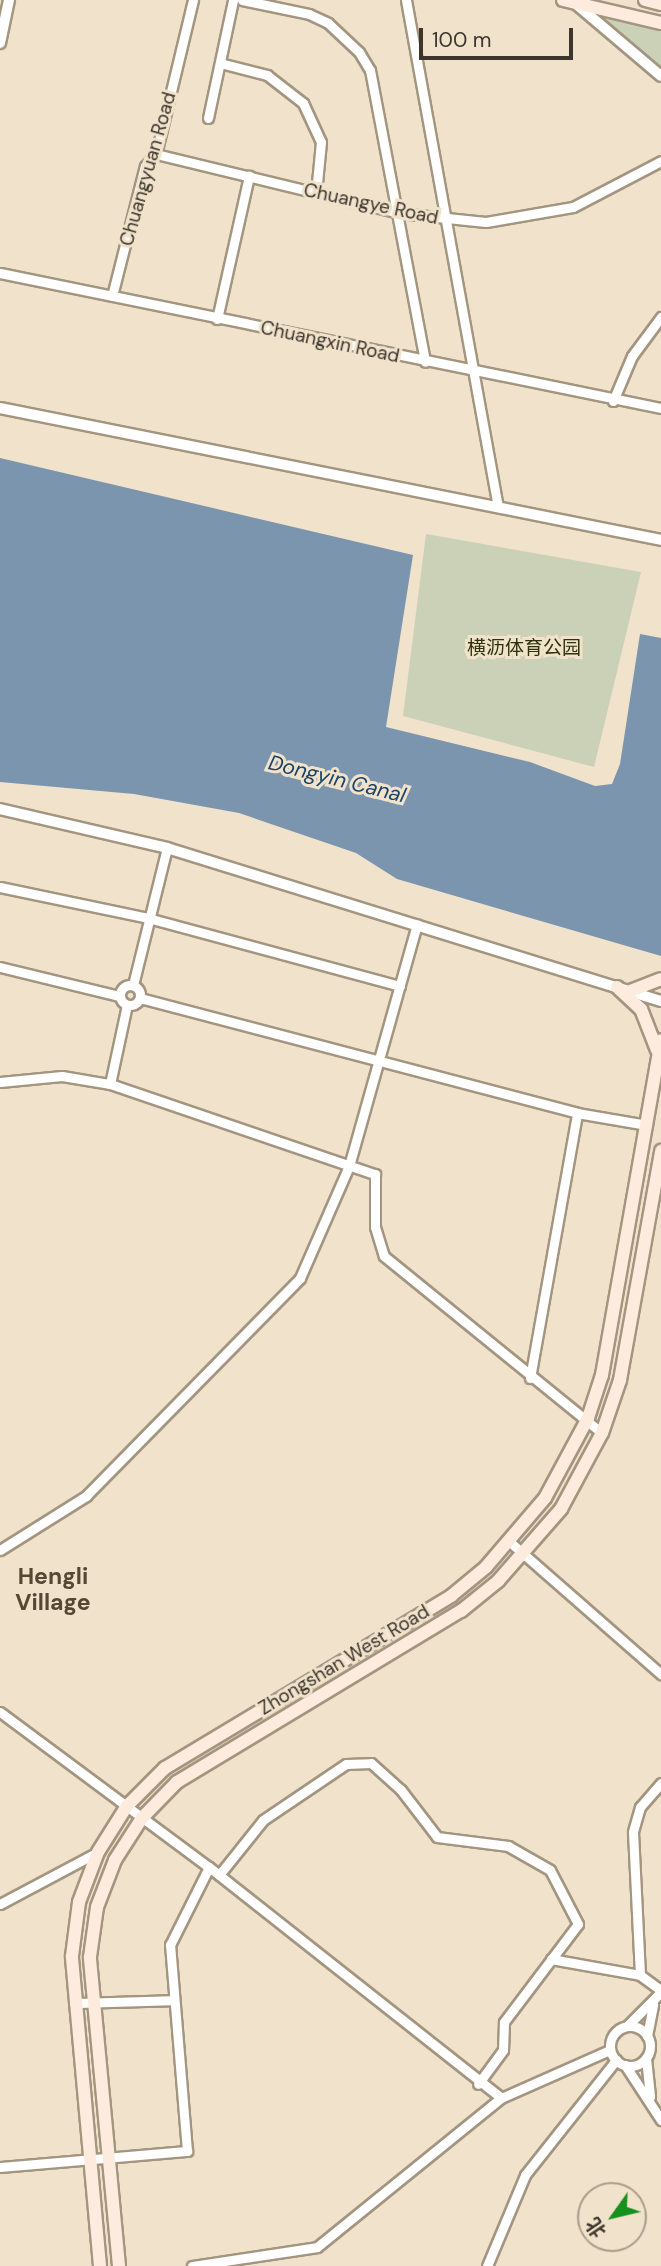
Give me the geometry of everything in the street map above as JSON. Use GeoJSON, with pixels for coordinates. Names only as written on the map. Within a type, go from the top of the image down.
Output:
{"type":"FeatureCollection","features":[{"type":"Feature","properties":{"kind":"main road"},"geometry":{"type":"LineString","coordinates":[[645,0],[661,4]]}},
{"type":"Feature","properties":{"kind":"main road"},"geometry":{"type":"LineString","coordinates":[[569,2],[661,23]]}},
{"type":"Feature","properties":{"kind":"main road"},"geometry":{"type":"LineString","coordinates":[[658,1059],[646,1018],[624,989],[661,979]]}},
{"type":"Feature","properties":{"kind":"main road","name":"Zhongshan West Road"},"geometry":{"type":"LineString","coordinates":[[100,2266],[74,2003],[74,1929],[98,1852],[127,1806],[187,1752],[441,1602],[510,1542],[545,1498],[587,1421],[612,1330],[661,1040]]}},
{"type":"Feature","properties":{"kind":"main road","name":"Zhongshan West Road"},"geometry":{"type":"LineString","coordinates":[[119,2266],[90,1957],[97,1907],[115,1860],[142,1818],[197,1768],[461,1611],[524,1555],[561,1509],[602,1433],[630,1333],[661,1152]]}},
{"type":"Feature","properties":{"kind":"street"},"geometry":{"type":"LineString","coordinates":[[0,43],[9,0]]}},
{"type":"Feature","properties":{"kind":"street","name":"Chuangyuan Road"},"geometry":{"type":"LineString","coordinates":[[112,296],[145,166],[156,154],[193,0]]}},
{"type":"Feature","properties":{"kind":"street"},"geometry":{"type":"LineString","coordinates":[[208,118],[233,0]]}},
{"type":"Feature","properties":{"kind":"street"},"geometry":{"type":"LineString","coordinates":[[242,0],[309,14],[336,29],[359,51],[377,89],[425,362]]}},
{"type":"Feature","properties":{"kind":"street"},"geometry":{"type":"LineString","coordinates":[[406,0],[498,508]]}},
{"type":"Feature","properties":{"kind":"street"},"geometry":{"type":"LineString","coordinates":[[569,2],[661,76]]}},
{"type":"Feature","properties":{"kind":"street"},"geometry":{"type":"LineString","coordinates":[[220,63],[267,75],[303,103],[321,142],[316,193]]}},
{"type":"Feature","properties":{"kind":"street","name":"Chuangye Road"},"geometry":{"type":"LineString","coordinates":[[156,154],[398,213],[446,220],[502,221],[554,213],[610,191],[661,161]]}},
{"type":"Feature","properties":{"kind":"street"},"geometry":{"type":"LineString","coordinates":[[218,319],[249,176]]}},
{"type":"Feature","properties":{"kind":"street","name":"Chuangxin Road"},"geometry":{"type":"LineString","coordinates":[[0,273],[613,401],[661,408]]}},
{"type":"Feature","properties":{"kind":"street"},"geometry":{"type":"LineString","coordinates":[[613,401],[632,356],[661,317]]}},
{"type":"Feature","properties":{"kind":"street"},"geometry":{"type":"LineString","coordinates":[[0,408],[661,540]]}},
{"type":"Feature","properties":{"kind":"street"},"geometry":{"type":"LineString","coordinates":[[0,809],[167,848],[661,1001]]}},
{"type":"Feature","properties":{"kind":"street"},"geometry":{"type":"LineString","coordinates":[[140,998],[133,985],[167,848]]}},
{"type":"Feature","properties":{"kind":"street"},"geometry":{"type":"LineString","coordinates":[[0,887],[148,918],[400,986]]}},
{"type":"Feature","properties":{"kind":"street"},"geometry":{"type":"LineString","coordinates":[[0,1550],[86,1496],[178,1405],[238,1337],[287,1293],[313,1258],[349,1166],[417,924]]}},
{"type":"Feature","properties":{"kind":"street"},"geometry":{"type":"LineString","coordinates":[[0,967],[119,996],[127,1005]]}},
{"type":"Feature","properties":{"kind":"street"},"geometry":{"type":"LineString","coordinates":[[119,996],[122,988],[133,985]]}},
{"type":"Feature","properties":{"kind":"street"},"geometry":{"type":"LineString","coordinates":[[110,1084],[127,1005],[140,998],[577,1113],[647,1125]]}},
{"type":"Feature","properties":{"kind":"street"},"geometry":{"type":"LineString","coordinates":[[0,1082],[62,1076],[110,1084],[375,1174],[376,1227],[384,1256],[530,1378],[602,1433]]}},
{"type":"Feature","properties":{"kind":"street"},"geometry":{"type":"LineString","coordinates":[[530,1378],[577,1113]]}},
{"type":"Feature","properties":{"kind":"street"},"geometry":{"type":"LineString","coordinates":[[510,1542],[661,1674]]}},
{"type":"Feature","properties":{"kind":"street"},"geometry":{"type":"LineString","coordinates":[[0,1712],[209,1867],[478,2084],[501,2098]]}},
{"type":"Feature","properties":{"kind":"street"},"geometry":{"type":"LineString","coordinates":[[219,1875],[263,1821],[346,1764],[371,1763],[401,1790],[437,1837],[508,1846],[550,1870],[561,1883],[578,1924],[504,2022],[503,2050],[478,2084]]}},
{"type":"Feature","properties":{"kind":"street"},"geometry":{"type":"LineString","coordinates":[[640,1975],[633,1826],[640,1807],[661,1783]]}},
{"type":"Feature","properties":{"kind":"street"},"geometry":{"type":"LineString","coordinates":[[0,1904],[98,1852]]}},
{"type":"Feature","properties":{"kind":"street"},"geometry":{"type":"LineString","coordinates":[[0,2167],[187,2151],[170,1945],[209,1867]]}},
{"type":"Feature","properties":{"kind":"street"},"geometry":{"type":"LineString","coordinates":[[551,1959],[640,1975],[661,1991],[653,2006],[647,2036],[650,2098]]}},
{"type":"Feature","properties":{"kind":"street"},"geometry":{"type":"LineString","coordinates":[[74,2003],[174,2000]]}},
{"type":"Feature","properties":{"kind":"street"},"geometry":{"type":"LineString","coordinates":[[653,2006],[613,2034],[610,2050],[615,2060],[625,2065],[650,2098],[661,2120]]}},
{"type":"Feature","properties":{"kind":"street"},"geometry":{"type":"LineString","coordinates":[[628,2025],[647,2036]]}},
{"type":"Feature","properties":{"kind":"street"},"geometry":{"type":"LineString","coordinates":[[192,2266],[317,2247],[501,2098],[610,2050]]}},
{"type":"Feature","properties":{"kind":"street"},"geometry":{"type":"LineString","coordinates":[[625,2065],[646,2057]]}},
{"type":"Feature","properties":{"kind":"street"},"geometry":{"type":"LineString","coordinates":[[488,2266],[525,2175],[615,2060]]}},
{"type":"Feature","properties":{"kind":"green space"},"geometry":{"type":"Polygon","coordinates":[[[576,4],[661,23],[661,77],[576,4]]]}},
{"type":"Feature","properties":{"kind":"green space","name":"横沥体育公园"},"geometry":{"type":"Polygon","coordinates":[[[426,534],[641,572],[594,767],[403,716],[426,534]]]}},
{"type":"Feature","properties":{"kind":"water","name":"Dongyin Canal"},"geometry":{"type":"Polygon","coordinates":[[[0,458],[413,555],[386,727],[530,762],[595,786],[612,784],[620,764],[640,634],[661,638],[661,956],[397,879],[356,853],[239,813],[134,794],[0,782],[0,458]]]}},
{"type":"Feature","properties":{"kind":"district","name":"Hengli Village"},"geometry":{"type":"Point","coordinates":[53,1589]}}]}
